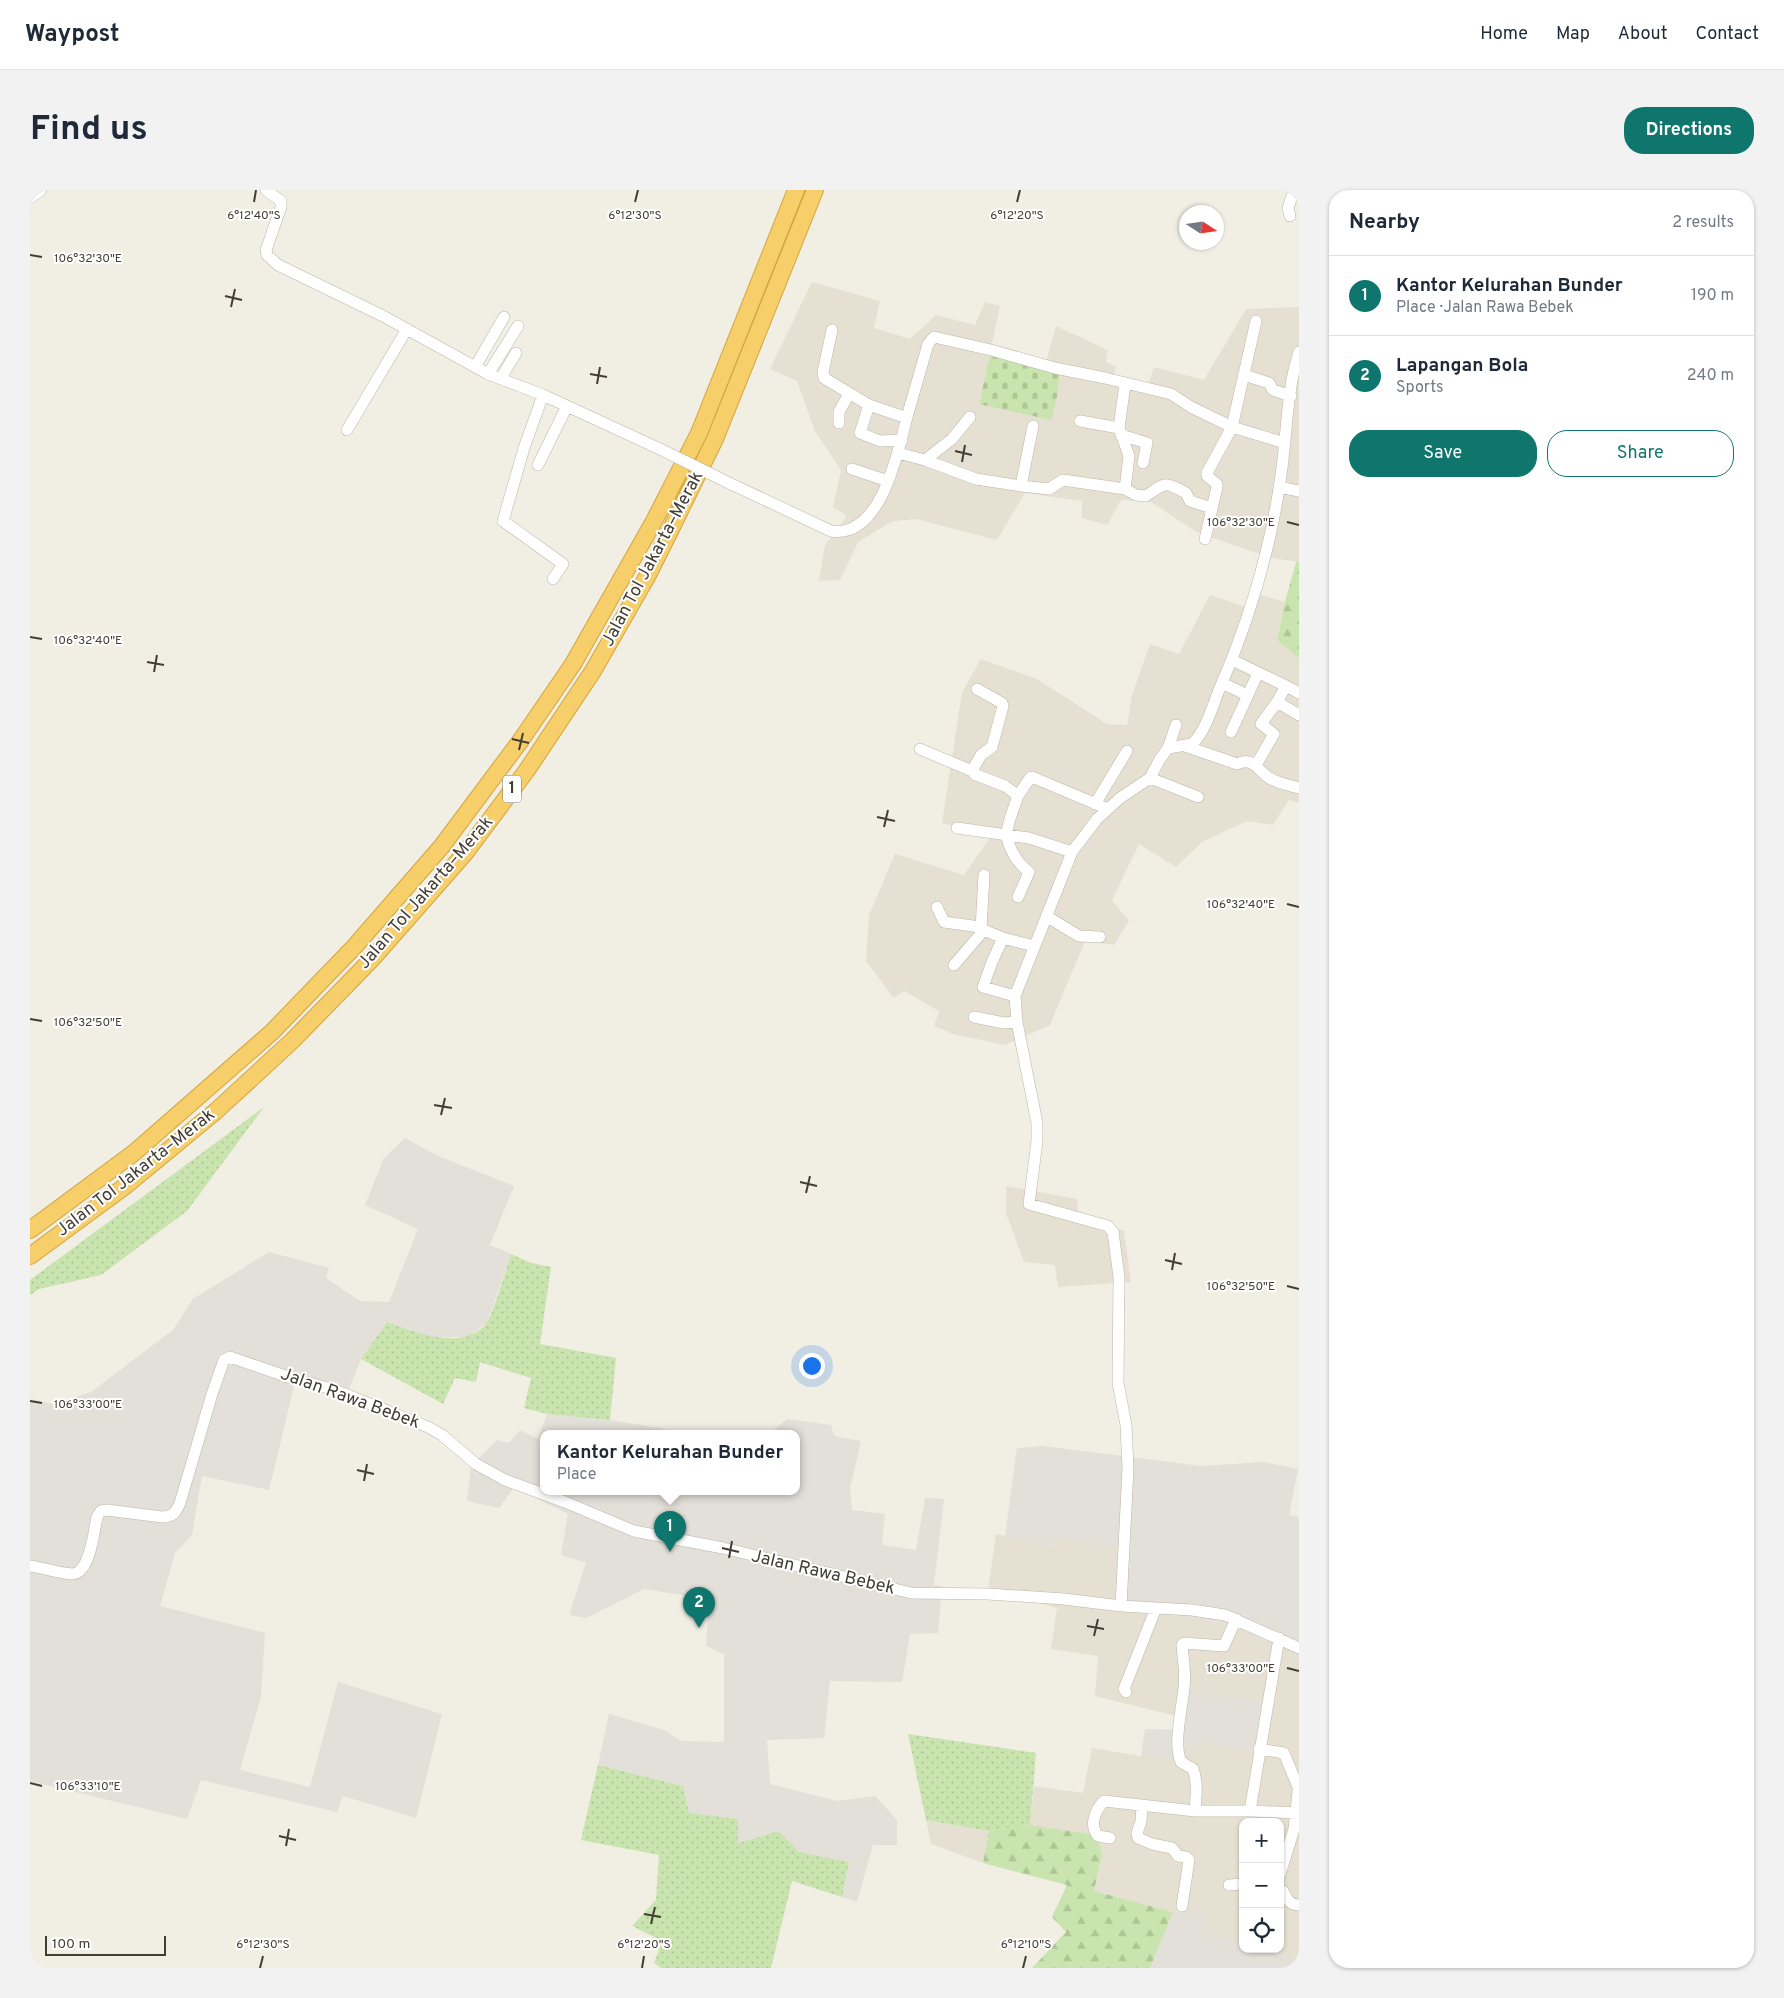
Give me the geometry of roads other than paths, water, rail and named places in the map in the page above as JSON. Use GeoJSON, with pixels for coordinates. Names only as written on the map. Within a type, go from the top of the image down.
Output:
{"type":"FeatureCollection","features":[{"type":"Feature","properties":{"kind":"highway","name":"Jalan Tol Jakarta–Merak"},"geometry":{"type":"LineString","coordinates":[[30,1230],[135,1152],[272,1032],[355,946],[442,846],[521,740],[573,664],[653,523],[694,441],[796,190]]}},
{"type":"Feature","properties":{"kind":"highway","name":"Jalan Tol Jakarta–Merak"},"geometry":{"type":"LineString","coordinates":[[30,1256],[124,1187],[216,1111],[292,1041],[372,959],[466,852],[527,770],[593,671],[648,575],[669,533],[715,440],[815,190]]}},
{"type":"Feature","properties":{"kind":"street"},"geometry":{"type":"LineString","coordinates":[[30,198],[41,190]]}},
{"type":"Feature","properties":{"kind":"street"},"geometry":{"type":"LineString","coordinates":[[266,190],[281,200],[282,207],[266,247],[266,253],[278,265],[407,329],[488,374],[543,395],[831,531],[845,532],[854,528],[876,506],[898,453],[928,344],[934,337],[1171,394],[1191,407],[1232,427],[1285,443]]}},
{"type":"Feature","properties":{"kind":"street"},"geometry":{"type":"LineString","coordinates":[[1290,216],[1288,208],[1294,190]]}},
{"type":"Feature","properties":{"kind":"street"},"geometry":{"type":"LineString","coordinates":[[475,367],[504,317]]}},
{"type":"Feature","properties":{"kind":"street"},"geometry":{"type":"LineString","coordinates":[[1205,539],[1217,485],[1207,476],[1207,473],[1232,427],[1256,321]]}},
{"type":"Feature","properties":{"kind":"street"},"geometry":{"type":"LineString","coordinates":[[488,374],[518,326]]}},
{"type":"Feature","properties":{"kind":"street"},"geometry":{"type":"LineString","coordinates":[[347,430],[407,329]]}},
{"type":"Feature","properties":{"kind":"street"},"geometry":{"type":"LineString","coordinates":[[832,330],[822,375],[828,382],[869,405],[907,418]]}},
{"type":"Feature","properties":{"kind":"street"},"geometry":{"type":"LineString","coordinates":[[1168,748],[1192,744],[1199,736],[1232,660],[1250,610],[1265,560],[1279,487],[1290,396],[1299,352]]}},
{"type":"Feature","properties":{"kind":"street"},"geometry":{"type":"LineString","coordinates":[[501,378],[516,353]]}},
{"type":"Feature","properties":{"kind":"street"},"geometry":{"type":"LineString","coordinates":[[1244,375],[1269,383],[1273,390],[1290,396]]}},
{"type":"Feature","properties":{"kind":"street"},"geometry":{"type":"LineString","coordinates":[[1125,384],[1120,431],[1128,456],[1126,489]]}},
{"type":"Feature","properties":{"kind":"street"},"geometry":{"type":"LineString","coordinates":[[839,422],[839,412],[849,394]]}},
{"type":"Feature","properties":{"kind":"street"},"geometry":{"type":"LineString","coordinates":[[543,395],[524,448],[503,521],[563,564],[553,579]]}},
{"type":"Feature","properties":{"kind":"street"},"geometry":{"type":"LineString","coordinates":[[869,405],[860,433],[880,441],[902,440]]}},
{"type":"Feature","properties":{"kind":"street"},"geometry":{"type":"LineString","coordinates":[[538,465],[567,406]]}},
{"type":"Feature","properties":{"kind":"street"},"geometry":{"type":"LineString","coordinates":[[925,460],[952,438],[970,416]]}},
{"type":"Feature","properties":{"kind":"street"},"geometry":{"type":"LineString","coordinates":[[1080,421],[1120,431],[1147,443],[1143,463]]}},
{"type":"Feature","properties":{"kind":"street"},"geometry":{"type":"LineString","coordinates":[[1021,486],[1033,426]]}},
{"type":"Feature","properties":{"kind":"street"},"geometry":{"type":"LineString","coordinates":[[898,453],[925,460],[976,479],[1021,486],[1049,489],[1064,480],[1126,489],[1136,495],[1146,496],[1162,485],[1167,484],[1186,493],[1190,500],[1212,508]]}},
{"type":"Feature","properties":{"kind":"street"},"geometry":{"type":"LineString","coordinates":[[852,469],[888,481]]}},
{"type":"Feature","properties":{"kind":"street"},"geometry":{"type":"LineString","coordinates":[[1279,487],[1299,491]]}},
{"type":"Feature","properties":{"kind":"street"},"geometry":{"type":"LineString","coordinates":[[1232,660],[1299,693]]}},
{"type":"Feature","properties":{"kind":"street"},"geometry":{"type":"LineString","coordinates":[[1231,732],[1258,673]]}},
{"type":"Feature","properties":{"kind":"street"},"geometry":{"type":"LineString","coordinates":[[1222,683],[1247,695]]}},
{"type":"Feature","properties":{"kind":"street"},"geometry":{"type":"LineString","coordinates":[[1256,765],[1274,734],[1261,724],[1286,686]]}},
{"type":"Feature","properties":{"kind":"street"},"geometry":{"type":"LineString","coordinates":[[972,771],[981,755],[992,747],[1004,706],[977,689]]}},
{"type":"Feature","properties":{"kind":"street"},"geometry":{"type":"LineString","coordinates":[[1277,702],[1299,715]]}},
{"type":"Feature","properties":{"kind":"street"},"geometry":{"type":"LineString","coordinates":[[1121,1606],[1128,1468],[1126,1425],[1118,1383],[1119,1278],[1113,1232],[1108,1226],[1029,1204],[1037,1141],[1037,1123],[1017,1022],[1015,996],[1072,852],[1089,828],[1108,809],[1120,798],[1150,778],[1168,748],[1176,725]]}},
{"type":"Feature","properties":{"kind":"street"},"geometry":{"type":"LineString","coordinates":[[1185,746],[1237,764],[1242,761],[1249,762],[1256,765],[1268,777],[1299,788]]}},
{"type":"Feature","properties":{"kind":"street"},"geometry":{"type":"LineString","coordinates":[[920,749],[972,771],[982,778],[1005,786],[1018,796]]}},
{"type":"Feature","properties":{"kind":"street"},"geometry":{"type":"LineString","coordinates":[[1095,804],[1127,751]]}},
{"type":"Feature","properties":{"kind":"street"},"geometry":{"type":"LineString","coordinates":[[1018,897],[1030,873],[1016,860],[1006,834],[1018,796],[1030,778],[1032,777],[1108,809]]}},
{"type":"Feature","properties":{"kind":"street"},"geometry":{"type":"LineString","coordinates":[[1150,778],[1198,797]]}},
{"type":"Feature","properties":{"kind":"street"},"geometry":{"type":"LineString","coordinates":[[956,828],[1029,838],[1072,852]]}},
{"type":"Feature","properties":{"kind":"street"},"geometry":{"type":"LineString","coordinates":[[954,965],[982,929],[984,875]]}},
{"type":"Feature","properties":{"kind":"street"},"geometry":{"type":"LineString","coordinates":[[937,907],[944,922],[982,929],[1003,938],[1034,946]]}},
{"type":"Feature","properties":{"kind":"street"},"geometry":{"type":"LineString","coordinates":[[1046,916],[1080,936],[1100,938]]}},
{"type":"Feature","properties":{"kind":"street"},"geometry":{"type":"LineString","coordinates":[[1003,938],[983,987],[1015,996]]}},
{"type":"Feature","properties":{"kind":"street"},"geometry":{"type":"LineString","coordinates":[[974,1017],[1004,1023],[1017,1022]]}},
{"type":"Feature","properties":{"kind":"street","name":"Jalan Rawa Bebek"},"geometry":{"type":"LineString","coordinates":[[30,1566],[74,1574],[82,1570],[86,1563],[97,1517],[101,1511],[107,1510],[162,1517],[170,1517],[176,1512],[215,1385],[224,1360],[230,1357],[288,1377],[335,1390],[428,1427],[442,1435],[476,1464],[505,1480],[540,1493]]}},
{"type":"Feature","properties":{"kind":"street","name":"Jalan Rawa Bebek"},"geometry":{"type":"LineString","coordinates":[[546,1495],[634,1531],[723,1548],[882,1588],[912,1593],[988,1594],[1064,1599],[1214,1614],[1236,1619],[1299,1648]]}},
{"type":"Feature","properties":{"kind":"street"},"geometry":{"type":"LineString","coordinates":[[1126,1692],[1124,1689],[1131,1669],[1156,1608]]}},
{"type":"Feature","properties":{"kind":"street"},"geometry":{"type":"LineString","coordinates":[[1195,1811],[1196,1776],[1193,1769],[1181,1762],[1179,1756],[1179,1735],[1184,1688],[1182,1645],[1184,1643],[1224,1646],[1236,1619]]}},
{"type":"Feature","properties":{"kind":"street"},"geometry":{"type":"LineString","coordinates":[[1255,1815],[1259,1749],[1279,1638]]}},
{"type":"Feature","properties":{"kind":"street"},"geometry":{"type":"LineString","coordinates":[[1259,1749],[1284,1753],[1298,1787],[1298,1813],[1284,1863]]}},
{"type":"Feature","properties":{"kind":"street"},"geometry":{"type":"LineString","coordinates":[[1110,1838],[1098,1836],[1093,1826],[1096,1814],[1103,1802],[1255,1815],[1298,1813]]}},
{"type":"Feature","properties":{"kind":"street"},"geometry":{"type":"LineString","coordinates":[[1142,1806],[1141,1822],[1137,1833],[1138,1838],[1152,1844],[1172,1848],[1178,1856],[1186,1857],[1189,1860],[1182,1906]]}},
{"type":"Feature","properties":{"kind":"street"},"geometry":{"type":"LineString","coordinates":[[1229,1885],[1239,1884]]}},
{"type":"Feature","properties":{"kind":"street"},"geometry":{"type":"LineString","coordinates":[[1284,1895],[1285,1899],[1299,1905]]}},
{"type":"Feature","properties":{"kind":"place","name":"Kantor Kelurahan Bunder"},"geometry":{"type":"Point","coordinates":[670,1552]}},
{"type":"Feature","properties":{"kind":"place","name":"Lapangan Bola"},"geometry":{"type":"Point","coordinates":[699,1628]}}]}
